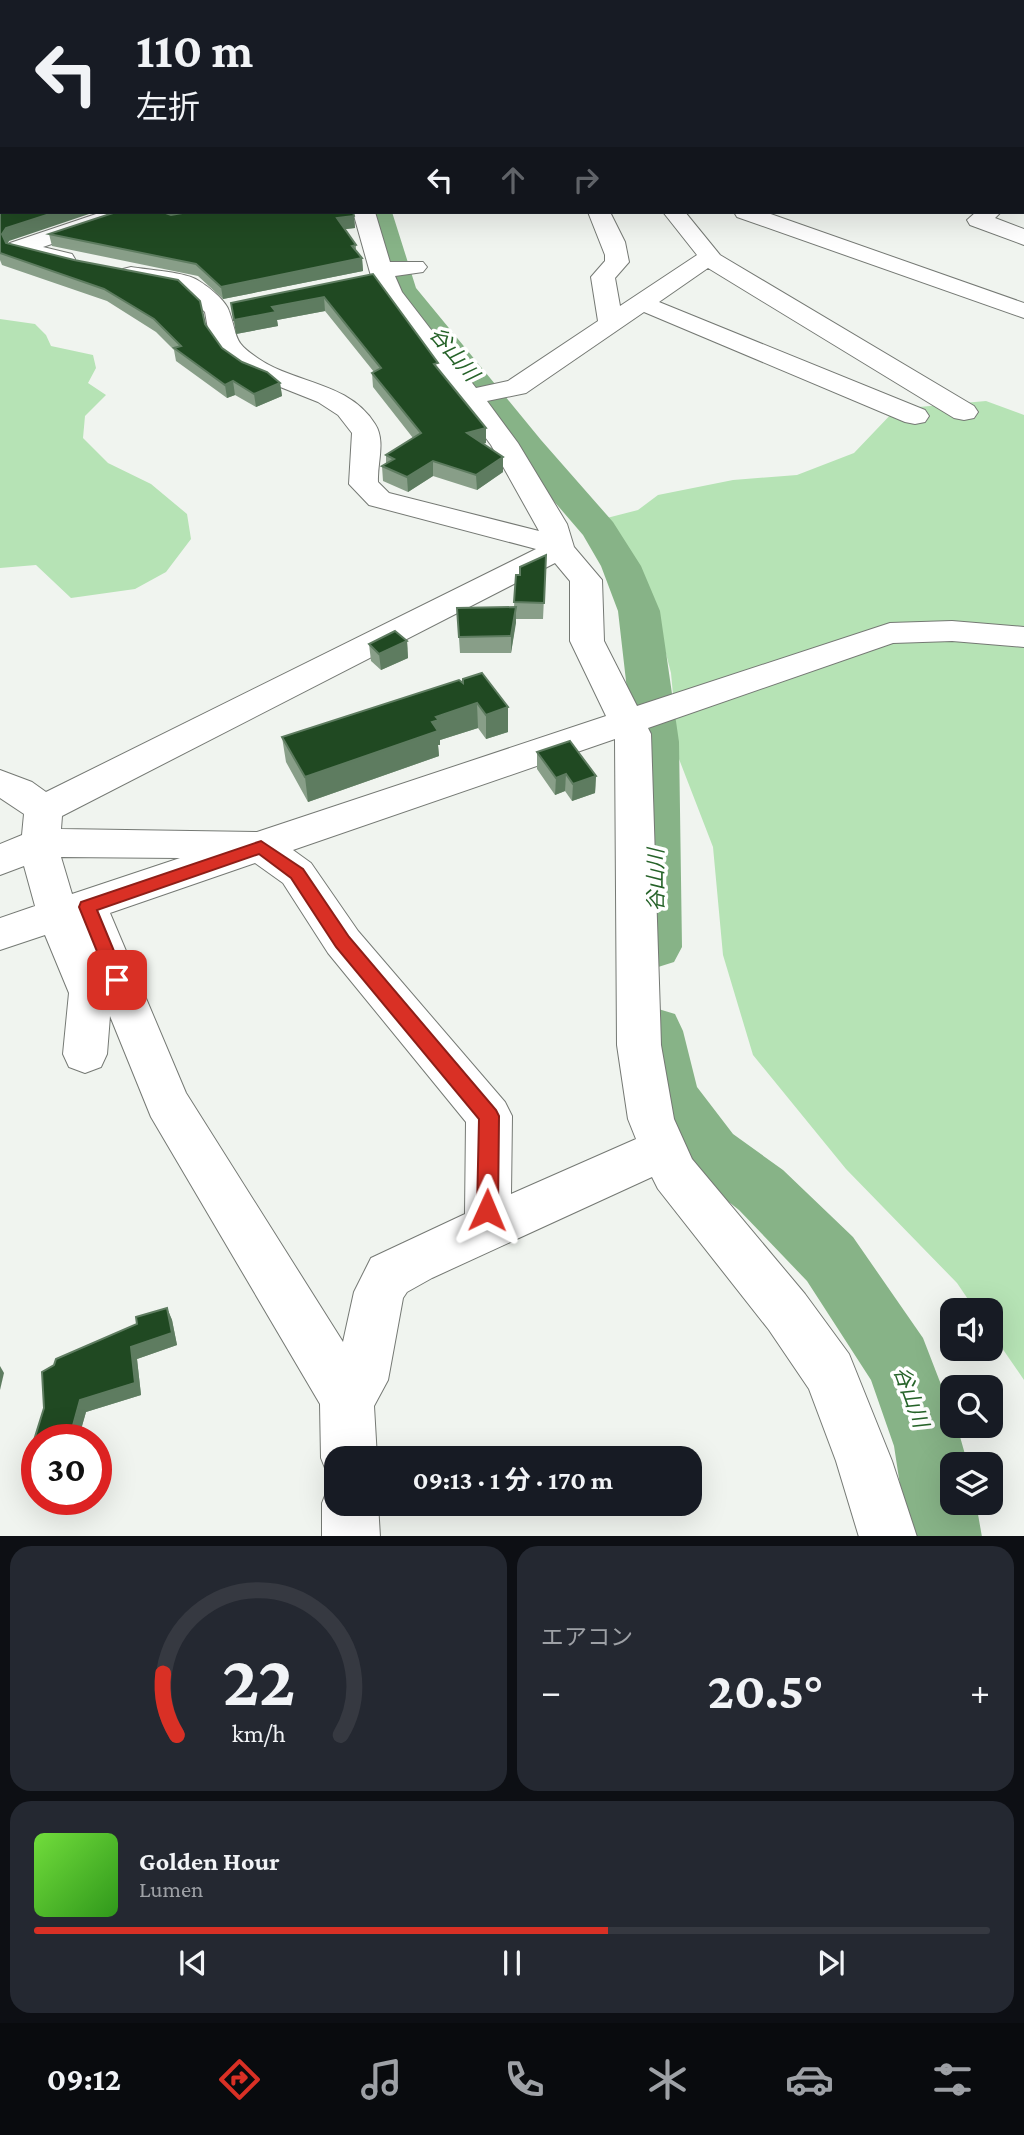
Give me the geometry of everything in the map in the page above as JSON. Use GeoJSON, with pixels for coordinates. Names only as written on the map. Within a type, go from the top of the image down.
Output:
{"type":"FeatureCollection","features":[{"type":"Feature","properties":{"kind":"street"},"geometry":{"type":"LineString","coordinates":[[116,214],[18,248],[100,268],[189,284],[230,308],[217,327],[230,350],[280,381],[329,398],[355,415],[367,436],[364,484],[379,499],[559,547]]}},
{"type":"Feature","properties":{"kind":"street"},"geometry":{"type":"LineString","coordinates":[[364,214],[376,275],[504,443],[552,524],[559,547],[586,580],[587,642],[632,718],[639,1045],[652,1119],[675,1174],[787,1312],[830,1373],[864,1461],[888,1536]]}},
{"type":"Feature","properties":{"kind":"street"},"geometry":{"type":"LineString","coordinates":[[600,214],[610,232],[617,255],[617,262],[604,277],[611,324]]}},
{"type":"Feature","properties":{"kind":"street"},"geometry":{"type":"LineString","coordinates":[[676,214],[709,254],[708,257],[964,412]]}},
{"type":"Feature","properties":{"kind":"street"},"geometry":{"type":"LineString","coordinates":[[751,214],[1024,311]]}},
{"type":"Feature","properties":{"kind":"street"},"geometry":{"type":"LineString","coordinates":[[987,214],[978,220],[1005,228],[1024,238]]}},
{"type":"Feature","properties":{"kind":"street"},"geometry":{"type":"LineString","coordinates":[[471,397],[517,387],[708,257]]}},
{"type":"Feature","properties":{"kind":"street"},"geometry":{"type":"LineString","coordinates":[[376,275],[415,267]]}},
{"type":"Feature","properties":{"kind":"street"},"geometry":{"type":"LineString","coordinates":[[642,303],[915,416]]}},
{"type":"Feature","properties":{"kind":"street"},"geometry":{"type":"LineString","coordinates":[[0,860],[42,826],[559,547]]}},
{"type":"Feature","properties":{"kind":"street"},"geometry":{"type":"LineString","coordinates":[[0,934],[73,912],[632,718],[890,633],[952,631],[1024,637]]}},
{"type":"Feature","properties":{"kind":"street"},"geometry":{"type":"LineString","coordinates":[[0,783],[19,791],[42,826],[40,851],[167,1103],[347,1398],[349,1446]]}},
{"type":"Feature","properties":{"kind":"street"},"geometry":{"type":"LineString","coordinates":[[42,826],[261,847],[297,873],[343,942],[489,1116],[487,1210],[494,1224]]}},
{"type":"Feature","properties":{"kind":"street"},"geometry":{"type":"LineString","coordinates":[[73,912],[90,993],[85,1054]]}},
{"type":"Feature","properties":{"kind":"street"},"geometry":{"type":"LineString","coordinates":[[347,1398],[361,1380],[379,1292],[389,1275],[494,1224],[664,1149]]}},
{"type":"Feature","properties":{"kind":"street"},"geometry":{"type":"LineString","coordinates":[[350,1516],[351,1536]]}},
{"type":"Feature","properties":{"kind":"green space"},"geometry":{"type":"Polygon","coordinates":[[[0,319],[35,324],[46,335],[51,346],[93,355],[96,368],[88,383],[106,395],[85,416],[83,438],[108,463],[151,484],[187,514],[191,539],[166,572],[135,589],[71,598],[36,565],[0,568],[0,319]]]}},
{"type":"Feature","properties":{"kind":"green space"},"geometry":{"type":"Polygon","coordinates":[[[986,401],[1024,415],[1024,1380],[1003,1349],[1003,1298],[967,1298],[957,1283],[846,1169],[753,1055],[723,955],[713,847],[679,759],[671,673],[658,623],[642,574],[603,519],[638,510],[658,495],[733,480],[797,475],[854,453],[896,409],[986,401]]]}},
{"type":"Feature","properties":{"kind":"building"},"geometry":{"type":"Polygon","coordinates":[[[0,214],[50,214],[6,228],[2,234],[6,243],[74,260],[178,280],[200,301],[205,324],[222,348],[242,362],[267,372],[280,383],[254,394],[233,381],[225,385],[174,348],[181,346],[154,319],[104,289],[0,253],[0,214]]]}},
{"type":"Feature","properties":{"kind":"building"},"geometry":{"type":"Polygon","coordinates":[[[110,214],[354,214],[337,218],[356,245],[352,246],[362,258],[221,287],[196,264],[49,234],[110,214]]]}},
{"type":"Feature","properties":{"kind":"building"},"geometry":{"type":"Polygon","coordinates":[[[373,274],[438,363],[434,364],[486,428],[467,433],[503,457],[476,475],[433,461],[407,477],[382,466],[394,459],[386,455],[421,433],[372,373],[381,368],[324,297],[272,307],[276,312],[234,320],[231,303],[373,274]]]}},
{"type":"Feature","properties":{"kind":"building"},"geometry":{"type":"Polygon","coordinates":[[[546,555],[544,603],[514,602],[516,575],[520,575],[520,567],[546,555]]]}},
{"type":"Feature","properties":{"kind":"building"},"geometry":{"type":"Polygon","coordinates":[[[516,607],[511,636],[459,637],[457,608],[516,607]]]}},
{"type":"Feature","properties":{"kind":"building"},"geometry":{"type":"Polygon","coordinates":[[[395,631],[407,641],[379,654],[369,644],[395,631]]]}},
{"type":"Feature","properties":{"kind":"building"},"geometry":{"type":"Polygon","coordinates":[[[482,673],[508,707],[486,715],[477,703],[436,717],[439,720],[432,722],[438,731],[305,777],[282,737],[459,680],[463,683],[463,679],[482,673]]]}},
{"type":"Feature","properties":{"kind":"building"},"geometry":{"type":"Polygon","coordinates":[[[570,741],[596,776],[573,784],[566,774],[556,778],[537,752],[570,741]]]}},
{"type":"Feature","properties":{"kind":"building"},"geometry":{"type":"Polygon","coordinates":[[[167,1308],[172,1333],[131,1347],[135,1383],[80,1400],[73,1424],[39,1424],[44,1408],[42,1372],[54,1365],[56,1359],[137,1324],[136,1317],[167,1308]]]}},
{"type":"Feature","properties":{"kind":"waterway","name":"谷山川"},"geometry":{"type":"LineString","coordinates":[[379,214],[401,290],[528,448],[599,530],[621,566],[639,611],[656,742],[655,947]]}},
{"type":"Feature","properties":{"kind":"waterway","name":"谷山川"},"geometry":{"type":"LineString","coordinates":[[655,1031],[670,1097],[712,1153],[761,1190],[830,1259],[899,1362],[929,1446],[945,1536]]}},
{"type":"Feature","properties":{"kind":"route"},"geometry":{"type":"LineString","coordinates":[[117,980],[87,907],[261,847],[297,873],[343,942],[489,1116],[487,1210]]}}]}
